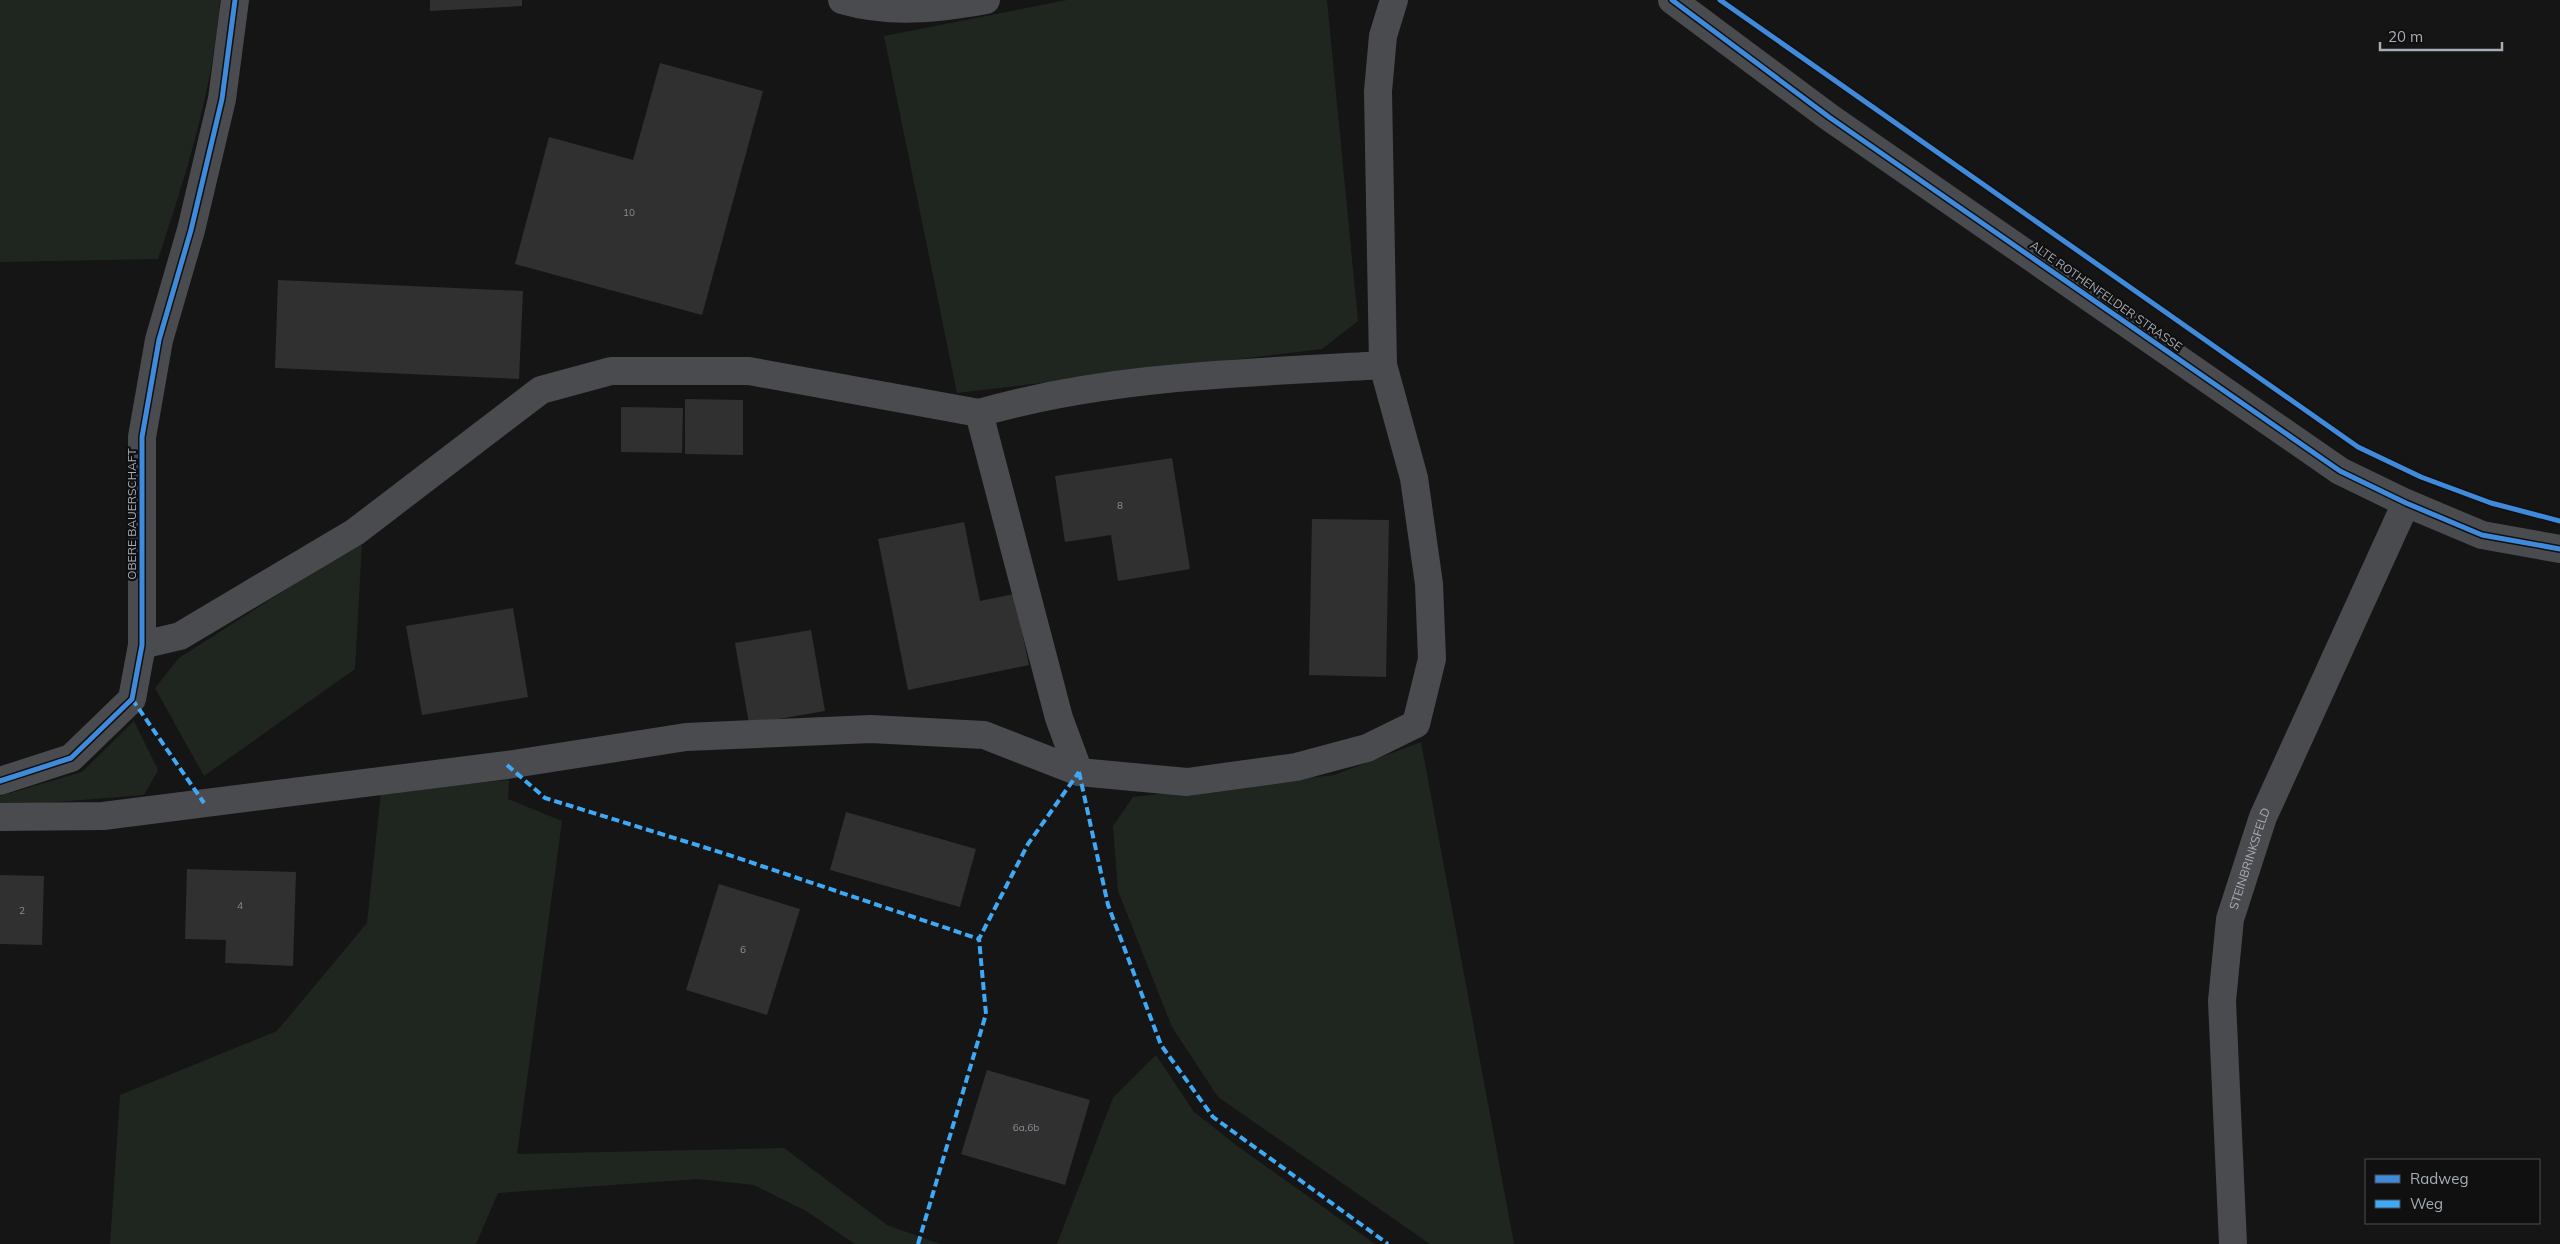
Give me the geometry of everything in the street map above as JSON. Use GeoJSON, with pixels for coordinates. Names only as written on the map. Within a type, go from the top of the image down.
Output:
{"type":"FeatureCollection","features":[{"type":"Feature","properties":{"kind":"street","name":"OBERE BAUERSCHAFT"},"geometry":{"type":"LineString","coordinates":[[0,780],[71,758],[132,699],[142,645],[142,436],[159,340],[192,230],[222,99],[235,0]]}},
{"type":"Feature","properties":{"kind":"street"},"geometry":{"type":"LineString","coordinates":[[842,0],[857,4],[914,10],[942,8],[986,0]]}},
{"type":"Feature","properties":{"kind":"street"},"geometry":{"type":"LineString","coordinates":[[0,817],[103,816],[507,765],[686,737],[871,728],[984,735],[1079,772],[1187,782],[1296,767],[1367,748],[1416,724],[1432,659],[1429,584],[1414,478],[1383,365],[1378,92],[1383,36],[1394,0]]}},
{"type":"Feature","properties":{"kind":"street","name":"ALTE ROTHENFELDER STRASSE"},"geometry":{"type":"LineString","coordinates":[[1672,0],[1829,117],[2340,470],[2406,502],[2482,534],[2560,549]]}},
{"type":"Feature","properties":{"kind":"street"},"geometry":{"type":"LineString","coordinates":[[142,645],[180,636],[355,532],[541,390],[611,371],[749,370],[979,413],[1026,400],[1152,379],[1383,365]]}},
{"type":"Feature","properties":{"kind":"street"},"geometry":{"type":"LineString","coordinates":[[979,413],[1059,718],[1079,772]]}},
{"type":"Feature","properties":{"kind":"street","name":"STEINBRINKSFELD"},"geometry":{"type":"LineString","coordinates":[[2233,1244],[2222,1001],[2230,919],[2263,817],[2406,502]]}},
{"type":"Feature","properties":{"kind":"shaded area"},"geometry":{"type":"Polygon","coordinates":[[[0,0],[220,0],[205,99],[179,196],[158,259],[0,262],[0,0]]]}},
{"type":"Feature","properties":{"kind":"shaded area"},"geometry":{"type":"Polygon","coordinates":[[[1067,0],[1327,0],[1358,321],[1322,349],[957,393],[884,36],[1067,0]]]}},
{"type":"Feature","properties":{"kind":"shaded area"},"geometry":{"type":"Polygon","coordinates":[[[362,541],[355,669],[204,776],[155,688],[179,658],[362,541]]]}},
{"type":"Feature","properties":{"kind":"shaded area"},"geometry":{"type":"Polygon","coordinates":[[[134,721],[158,770],[144,795],[31,804],[0,803],[0,796],[82,772],[134,721]]]}},
{"type":"Feature","properties":{"kind":"shaded area"},"geometry":{"type":"Polygon","coordinates":[[[1421,742],[1514,1244],[1430,1244],[1218,1097],[1172,1027],[1118,891],[1113,826],[1133,797],[1334,775],[1421,742]]]}},
{"type":"Feature","properties":{"kind":"shaded area"},"geometry":{"type":"Polygon","coordinates":[[[509,780],[508,799],[562,821],[517,1154],[784,1148],[887,1225],[940,1244],[855,1244],[806,1211],[754,1185],[698,1179],[498,1193],[476,1244],[110,1244],[120,1095],[277,1031],[367,923],[381,792],[509,780]]]}},
{"type":"Feature","properties":{"kind":"shaded area"},"geometry":{"type":"Polygon","coordinates":[[[1156,1055],[1194,1112],[1240,1148],[1375,1244],[1057,1244],[1113,1098],[1156,1055]]]}},
{"type":"Feature","properties":{"kind":"building"},"geometry":{"type":"Polygon","coordinates":[[[430,0],[522,0],[522,6],[430,11],[430,0]]]}},
{"type":"Feature","properties":{"kind":"building"},"geometry":{"type":"Polygon","coordinates":[[[660,63],[763,91],[702,315],[515,264],[549,137],[633,160],[660,63]]]}},
{"type":"Feature","properties":{"kind":"building"},"geometry":{"type":"Polygon","coordinates":[[[278,280],[523,291],[519,379],[275,368],[278,280]]]}},
{"type":"Feature","properties":{"kind":"building"},"geometry":{"type":"Polygon","coordinates":[[[685,399],[743,400],[743,455],[685,454],[685,399]]]}},
{"type":"Feature","properties":{"kind":"building"},"geometry":{"type":"Polygon","coordinates":[[[621,407],[683,408],[682,453],[621,452],[621,407]]]}},
{"type":"Feature","properties":{"kind":"building"},"geometry":{"type":"Polygon","coordinates":[[[1172,458],[1190,569],[1118,581],[1111,535],[1065,542],[1055,476],[1172,458]]]}},
{"type":"Feature","properties":{"kind":"building"},"geometry":{"type":"Polygon","coordinates":[[[1312,519],[1389,520],[1386,677],[1309,675],[1312,519]]]}},
{"type":"Feature","properties":{"kind":"building"},"geometry":{"type":"Polygon","coordinates":[[[964,522],[980,601],[1014,594],[1029,665],[908,690],[878,539],[964,522]]]}},
{"type":"Feature","properties":{"kind":"building"},"geometry":{"type":"Polygon","coordinates":[[[513,608],[528,697],[422,715],[406,626],[513,608]]]}},
{"type":"Feature","properties":{"kind":"building"},"geometry":{"type":"Polygon","coordinates":[[[811,630],[825,711],[749,724],[735,643],[811,630]]]}},
{"type":"Feature","properties":{"kind":"building"},"geometry":{"type":"Polygon","coordinates":[[[846,812],[976,849],[960,907],[830,870],[846,812]]]}},
{"type":"Feature","properties":{"kind":"building"},"geometry":{"type":"Polygon","coordinates":[[[187,869],[296,872],[293,966],[225,963],[226,940],[185,939],[187,869]]]}},
{"type":"Feature","properties":{"kind":"building"},"geometry":{"type":"Polygon","coordinates":[[[0,875],[44,876],[42,945],[0,944],[0,875]]]}},
{"type":"Feature","properties":{"kind":"building"},"geometry":{"type":"Polygon","coordinates":[[[719,884],[800,909],[767,1015],[686,990],[719,884]]]}},
{"type":"Feature","properties":{"kind":"building"},"geometry":{"type":"Polygon","coordinates":[[[987,1070],[1090,1100],[1065,1185],[961,1154],[987,1070]]]}},
{"type":"Feature","properties":{"kind":"marked path"},"geometry":{"type":"LineString","coordinates":[[132,699],[204,803]]}},
{"type":"Feature","properties":{"kind":"marked path"},"geometry":{"type":"LineString","coordinates":[[507,765],[545,798],[726,854],[979,939]]}},
{"type":"Feature","properties":{"kind":"marked path"},"geometry":{"type":"LineString","coordinates":[[1079,772],[1108,905],[1161,1045],[1213,1117],[1388,1244]]}},
{"type":"Feature","properties":{"kind":"marked path"},"geometry":{"type":"LineString","coordinates":[[918,1244],[986,1014],[979,939],[1028,844],[1079,772]]}},
{"type":"Feature","properties":{"kind":"cycle path"},"geometry":{"type":"LineString","coordinates":[[0,781],[71,758],[132,699],[142,645],[142,437],[159,340],[191,230],[222,99],[235,0]]}},
{"type":"Feature","properties":{"kind":"cycle path"},"geometry":{"type":"LineString","coordinates":[[1672,0],[1829,117],[2340,471],[2406,503],[2482,535],[2560,549]]}},
{"type":"Feature","properties":{"kind":"cycle path"},"geometry":{"type":"LineString","coordinates":[[1720,0],[2358,447],[2421,477],[2491,503],[2560,521]]}}]}
